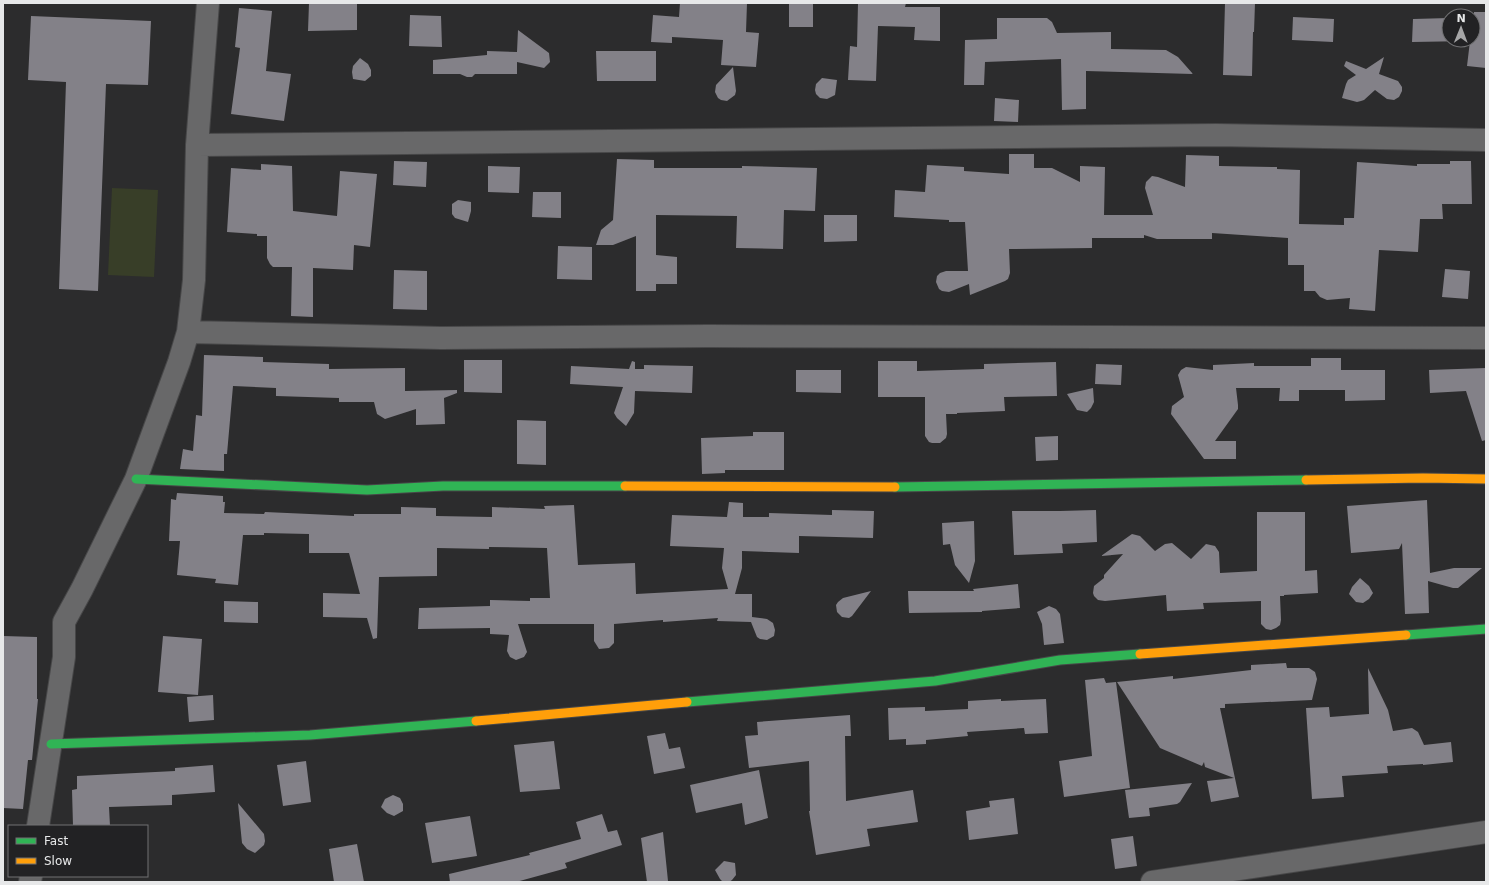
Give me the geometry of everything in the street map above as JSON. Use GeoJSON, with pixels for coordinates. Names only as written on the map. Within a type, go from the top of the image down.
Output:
{"type":"FeatureCollection","features":[{"type":"Feature","properties":{"kind":"street"},"geometry":{"type":"LineString","coordinates":[[38,825],[64,657],[64,622],[82,589],[136,479],[179,362],[188,332],[194,280],[196,145],[208,3]]}},
{"type":"Feature","properties":{"kind":"street"},"geometry":{"type":"LineString","coordinates":[[196,145],[1216,135],[1486,140]]}},
{"type":"Feature","properties":{"kind":"street"},"geometry":{"type":"LineString","coordinates":[[188,332],[441,338],[700,336],[1486,338]]}},
{"type":"Feature","properties":{"kind":"street"},"geometry":{"type":"LineString","coordinates":[[136,479],[367,490],[443,486],[893,487],[1423,478],[1486,479]]}},
{"type":"Feature","properties":{"kind":"street"},"geometry":{"type":"LineString","coordinates":[[51,744],[318,734],[935,681],[1060,660],[1486,629]]}},
{"type":"Feature","properties":{"kind":"street"},"geometry":{"type":"LineString","coordinates":[[1152,882],[1486,832]]}},
{"type":"Feature","properties":{"kind":"green space"},"geometry":{"type":"Polygon","coordinates":[[[112,188],[158,190],[154,277],[108,275],[112,188]]]}},
{"type":"Feature","properties":{"kind":"building"},"geometry":{"type":"Polygon","coordinates":[[[309,3],[357,3],[357,30],[308,31],[309,3]]]}},
{"type":"Feature","properties":{"kind":"building"},"geometry":{"type":"Polygon","coordinates":[[[680,3],[747,3],[746,32],[759,33],[756,67],[721,65],[723,40],[672,37],[672,43],[651,42],[653,15],[679,17],[680,3]]]}},
{"type":"Feature","properties":{"kind":"building"},"geometry":{"type":"Polygon","coordinates":[[[789,3],[813,3],[813,27],[789,27],[789,3]]]}},
{"type":"Feature","properties":{"kind":"building"},"geometry":{"type":"Polygon","coordinates":[[[858,3],[906,3],[905,7],[940,7],[940,41],[914,40],[915,27],[878,26],[876,81],[848,80],[850,46],[857,47],[858,3]]]}},
{"type":"Feature","properties":{"kind":"building"},"geometry":{"type":"Polygon","coordinates":[[[1225,3],[1255,3],[1252,76],[1223,75],[1225,3]]]}},
{"type":"Feature","properties":{"kind":"building"},"geometry":{"type":"Polygon","coordinates":[[[239,8],[272,11],[266,71],[291,74],[284,121],[231,114],[240,48],[235,47],[239,8]]]}},
{"type":"Feature","properties":{"kind":"building"},"geometry":{"type":"Polygon","coordinates":[[[1481,12],[1486,12],[1486,68],[1467,66],[1469,48],[1481,48],[1481,12]]]}},
{"type":"Feature","properties":{"kind":"building"},"geometry":{"type":"Polygon","coordinates":[[[410,15],[441,16],[442,47],[409,46],[410,15]]]}},
{"type":"Feature","properties":{"kind":"building"},"geometry":{"type":"Polygon","coordinates":[[[31,16],[151,21],[148,85],[106,84],[98,291],[59,289],[66,82],[28,80],[31,16]]]}},
{"type":"Feature","properties":{"kind":"building"},"geometry":{"type":"Polygon","coordinates":[[[1293,17],[1334,19],[1333,42],[1292,40],[1293,17]]]}},
{"type":"Feature","properties":{"kind":"building"},"geometry":{"type":"Polygon","coordinates":[[[997,18],[1047,18],[1052,22],[1057,33],[1111,32],[1111,49],[1166,50],[1178,57],[1193,74],[1086,71],[1086,109],[1062,110],[1061,59],[985,62],[984,85],[964,85],[965,40],[997,39],[997,18]]]}},
{"type":"Feature","properties":{"kind":"building"},"geometry":{"type":"Polygon","coordinates":[[[1441,18],[1441,42],[1412,42],[1413,19],[1441,18]]]}},
{"type":"Feature","properties":{"kind":"building"},"geometry":{"type":"Polygon","coordinates":[[[518,30],[549,53],[550,62],[544,68],[517,62],[517,74],[475,74],[472,77],[467,77],[460,74],[433,74],[433,60],[487,55],[487,51],[517,52],[518,30]]]}},
{"type":"Feature","properties":{"kind":"building"},"geometry":{"type":"Polygon","coordinates":[[[596,51],[656,51],[656,81],[597,81],[596,51]]]}},
{"type":"Feature","properties":{"kind":"building"},"geometry":{"type":"Polygon","coordinates":[[[1384,57],[1379,74],[1398,81],[1402,87],[1399,97],[1394,100],[1387,99],[1375,90],[1364,100],[1357,102],[1342,98],[1348,80],[1356,75],[1344,66],[1346,61],[1366,69],[1384,57]]]}},
{"type":"Feature","properties":{"kind":"building"},"geometry":{"type":"Polygon","coordinates":[[[360,58],[368,64],[371,70],[371,76],[365,81],[353,79],[353,66],[360,58]]]}},
{"type":"Feature","properties":{"kind":"building"},"geometry":{"type":"Polygon","coordinates":[[[733,67],[736,91],[735,95],[727,101],[721,100],[715,92],[716,85],[733,67]]]}},
{"type":"Feature","properties":{"kind":"building"},"geometry":{"type":"Polygon","coordinates":[[[822,78],[837,80],[835,95],[827,99],[820,98],[816,94],[815,90],[816,84],[822,78]]]}},
{"type":"Feature","properties":{"kind":"building"},"geometry":{"type":"Polygon","coordinates":[[[995,98],[1019,100],[1018,122],[994,121],[995,98]]]}},
{"type":"Feature","properties":{"kind":"building"},"geometry":{"type":"Polygon","coordinates":[[[1009,154],[1034,154],[1034,168],[1052,168],[1080,182],[1080,166],[1105,167],[1104,215],[1153,215],[1145,188],[1146,182],[1152,176],[1185,187],[1186,155],[1219,156],[1219,166],[1277,167],[1277,169],[1300,170],[1299,224],[1344,225],[1344,218],[1354,218],[1357,162],[1417,166],[1417,164],[1450,164],[1450,161],[1471,161],[1472,204],[1442,204],[1443,219],[1420,219],[1418,252],[1379,250],[1375,311],[1349,309],[1350,298],[1327,300],[1320,297],[1315,291],[1304,291],[1304,265],[1288,265],[1288,238],[1212,233],[1212,239],[1157,239],[1144,235],[1144,238],[1092,238],[1092,248],[1009,249],[1010,273],[1008,279],[1005,281],[970,295],[969,284],[949,292],[942,291],[939,289],[936,282],[937,276],[940,273],[946,271],[968,271],[965,222],[894,217],[895,190],[925,192],[927,165],[964,167],[964,171],[1009,174],[1009,154]]]}},
{"type":"Feature","properties":{"kind":"building"},"geometry":{"type":"Polygon","coordinates":[[[617,159],[654,160],[654,168],[742,168],[742,166],[817,168],[815,211],[784,210],[783,249],[736,248],[737,216],[656,215],[656,255],[677,257],[677,284],[656,284],[656,291],[636,291],[636,236],[613,245],[596,245],[601,230],[613,220],[617,159]]]}},
{"type":"Feature","properties":{"kind":"building"},"geometry":{"type":"Polygon","coordinates":[[[394,161],[427,162],[426,187],[393,185],[394,161]]]}},
{"type":"Feature","properties":{"kind":"building"},"geometry":{"type":"Polygon","coordinates":[[[261,164],[292,166],[293,211],[337,216],[340,171],[377,174],[370,247],[354,245],[353,270],[313,268],[313,317],[291,316],[292,267],[273,267],[270,264],[267,258],[267,236],[227,232],[231,168],[261,170],[261,164]]]}},
{"type":"Feature","properties":{"kind":"building"},"geometry":{"type":"Polygon","coordinates":[[[488,166],[520,167],[519,193],[488,192],[488,166]]]}},
{"type":"Feature","properties":{"kind":"building"},"geometry":{"type":"Polygon","coordinates":[[[533,192],[561,192],[561,218],[532,217],[533,192]]]}},
{"type":"Feature","properties":{"kind":"building"},"geometry":{"type":"Polygon","coordinates":[[[458,200],[471,202],[471,211],[468,222],[455,218],[452,214],[452,204],[458,200]]]}},
{"type":"Feature","properties":{"kind":"building"},"geometry":{"type":"Polygon","coordinates":[[[824,215],[857,215],[857,241],[824,242],[824,215]]]}},
{"type":"Feature","properties":{"kind":"building"},"geometry":{"type":"Polygon","coordinates":[[[558,246],[592,247],[592,280],[557,279],[558,246]]]}},
{"type":"Feature","properties":{"kind":"building"},"geometry":{"type":"Polygon","coordinates":[[[1445,269],[1470,271],[1468,299],[1442,297],[1445,269]]]}},
{"type":"Feature","properties":{"kind":"building"},"geometry":{"type":"Polygon","coordinates":[[[394,270],[427,271],[427,310],[393,309],[394,270]]]}},
{"type":"Feature","properties":{"kind":"building"},"geometry":{"type":"Polygon","coordinates":[[[204,355],[263,357],[263,362],[329,364],[329,369],[405,368],[405,391],[457,390],[457,393],[444,398],[445,424],[416,425],[416,409],[385,419],[377,414],[374,402],[339,402],[339,398],[276,396],[276,388],[233,386],[227,454],[224,454],[224,471],[180,469],[183,449],[193,451],[196,415],[202,416],[204,355]]]}},
{"type":"Feature","properties":{"kind":"building"},"geometry":{"type":"Polygon","coordinates":[[[1311,358],[1341,358],[1341,370],[1385,370],[1385,400],[1345,401],[1345,390],[1299,390],[1299,401],[1279,401],[1280,388],[1236,388],[1238,409],[1215,441],[1236,441],[1236,459],[1204,459],[1171,414],[1172,406],[1184,397],[1178,375],[1181,370],[1186,367],[1213,370],[1213,365],[1254,363],[1254,366],[1311,366],[1311,358]]]}},
{"type":"Feature","properties":{"kind":"building"},"geometry":{"type":"Polygon","coordinates":[[[464,360],[502,360],[502,393],[464,392],[464,360]]]}},
{"type":"Feature","properties":{"kind":"building"},"geometry":{"type":"Polygon","coordinates":[[[632,361],[635,362],[635,369],[644,369],[644,365],[693,366],[692,393],[635,391],[634,413],[626,426],[614,413],[623,387],[570,384],[571,366],[629,369],[632,361]]]}},
{"type":"Feature","properties":{"kind":"building"},"geometry":{"type":"Polygon","coordinates":[[[878,361],[917,361],[917,371],[984,369],[984,364],[1056,362],[1057,396],[1004,397],[1005,411],[946,414],[946,438],[940,443],[932,443],[929,442],[925,436],[925,397],[878,397],[878,361]]]}},
{"type":"Feature","properties":{"kind":"building"},"geometry":{"type":"Polygon","coordinates":[[[1096,364],[1122,365],[1121,385],[1095,384],[1096,364]]]}},
{"type":"Feature","properties":{"kind":"building"},"geometry":{"type":"Polygon","coordinates":[[[1486,368],[1486,440],[1482,441],[1466,391],[1430,393],[1429,370],[1486,368]]]}},
{"type":"Feature","properties":{"kind":"building"},"geometry":{"type":"Polygon","coordinates":[[[796,370],[841,370],[841,393],[796,392],[796,370]]]}},
{"type":"Feature","properties":{"kind":"building"},"geometry":{"type":"Polygon","coordinates":[[[1093,388],[1094,402],[1091,408],[1087,412],[1077,410],[1067,394],[1093,388]]]}},
{"type":"Feature","properties":{"kind":"building"},"geometry":{"type":"Polygon","coordinates":[[[517,420],[546,421],[546,465],[517,464],[517,420]]]}},
{"type":"Feature","properties":{"kind":"building"},"geometry":{"type":"Polygon","coordinates":[[[753,432],[784,432],[784,470],[725,470],[725,473],[702,474],[701,438],[753,436],[753,432]]]}},
{"type":"Feature","properties":{"kind":"building"},"geometry":{"type":"Polygon","coordinates":[[[1058,436],[1058,460],[1036,461],[1035,437],[1058,436]]]}},
{"type":"Feature","properties":{"kind":"building"},"geometry":{"type":"Polygon","coordinates":[[[177,493],[223,496],[223,502],[225,502],[224,513],[264,514],[265,512],[354,516],[354,514],[401,514],[401,507],[436,508],[436,516],[492,517],[492,507],[545,509],[544,506],[574,505],[578,565],[635,563],[636,594],[728,589],[722,568],[724,548],[670,546],[672,515],[727,517],[729,502],[743,503],[743,517],[769,517],[769,513],[832,515],[832,510],[874,511],[873,538],[799,536],[799,553],[742,551],[742,568],[735,594],[752,594],[752,617],[767,619],[773,623],[775,630],[774,636],[767,640],[757,637],[751,622],[717,621],[718,618],[663,622],[663,620],[614,624],[614,643],[609,648],[599,649],[594,641],[594,624],[518,624],[527,652],[524,657],[516,660],[510,657],[507,651],[509,635],[490,634],[490,628],[418,629],[419,608],[490,606],[490,600],[530,601],[530,598],[550,598],[547,548],[437,548],[437,576],[379,577],[377,638],[373,639],[367,618],[323,617],[323,593],[360,594],[349,553],[309,553],[309,534],[264,533],[264,535],[243,535],[238,585],[215,583],[216,579],[177,575],[180,541],[169,541],[171,499],[176,500],[177,493]]]}},
{"type":"Feature","properties":{"kind":"building"},"geometry":{"type":"Polygon","coordinates":[[[1427,500],[1430,573],[1454,568],[1482,568],[1458,588],[1428,581],[1429,613],[1405,614],[1402,543],[1399,549],[1351,553],[1347,506],[1427,500]]]}},
{"type":"Feature","properties":{"kind":"building"},"geometry":{"type":"Polygon","coordinates":[[[1096,510],[1097,542],[1062,544],[1063,553],[1014,555],[1012,511],[1096,510]]]}},
{"type":"Feature","properties":{"kind":"building"},"geometry":{"type":"Polygon","coordinates":[[[1257,512],[1305,512],[1305,571],[1317,570],[1318,593],[1280,596],[1281,620],[1280,625],[1276,628],[1271,630],[1266,629],[1261,624],[1261,601],[1203,603],[1204,609],[1167,611],[1166,595],[1105,601],[1098,600],[1094,596],[1094,586],[1104,578],[1104,575],[1123,554],[1101,556],[1132,534],[1140,536],[1155,551],[1165,544],[1172,543],[1191,559],[1206,544],[1215,546],[1219,552],[1220,573],[1257,571],[1257,512]]]}},
{"type":"Feature","properties":{"kind":"building"},"geometry":{"type":"Polygon","coordinates":[[[974,521],[975,561],[969,583],[955,565],[950,544],[943,545],[942,523],[974,521]]]}},
{"type":"Feature","properties":{"kind":"building"},"geometry":{"type":"Polygon","coordinates":[[[1360,578],[1369,586],[1373,593],[1369,599],[1363,603],[1356,602],[1349,594],[1352,587],[1360,578]]]}},
{"type":"Feature","properties":{"kind":"building"},"geometry":{"type":"Polygon","coordinates":[[[1018,584],[1020,608],[982,612],[909,613],[908,591],[974,591],[973,589],[1018,584]]]}},
{"type":"Feature","properties":{"kind":"building"},"geometry":{"type":"Polygon","coordinates":[[[871,591],[849,618],[842,617],[837,612],[836,605],[843,598],[871,591]]]}},
{"type":"Feature","properties":{"kind":"building"},"geometry":{"type":"Polygon","coordinates":[[[224,601],[258,602],[258,623],[224,622],[224,601]]]}},
{"type":"Feature","properties":{"kind":"building"},"geometry":{"type":"Polygon","coordinates":[[[1049,606],[1056,609],[1060,614],[1064,643],[1044,645],[1042,624],[1037,612],[1049,606]]]}},
{"type":"Feature","properties":{"kind":"building"},"geometry":{"type":"Polygon","coordinates":[[[3,636],[37,637],[38,699],[32,760],[28,760],[23,809],[3,808],[3,636]]]}},
{"type":"Feature","properties":{"kind":"building"},"geometry":{"type":"Polygon","coordinates":[[[163,636],[202,639],[198,695],[158,692],[163,636]]]}},
{"type":"Feature","properties":{"kind":"building"},"geometry":{"type":"Polygon","coordinates":[[[1286,663],[1287,668],[1309,668],[1315,672],[1317,679],[1312,700],[1225,704],[1225,708],[1220,708],[1239,797],[1211,802],[1207,781],[1234,778],[1205,767],[1204,762],[1202,766],[1160,748],[1117,682],[1173,676],[1173,679],[1251,670],[1251,665],[1286,663]]]}},
{"type":"Feature","properties":{"kind":"building"},"geometry":{"type":"Polygon","coordinates":[[[1368,668],[1388,710],[1393,731],[1412,728],[1418,732],[1424,745],[1451,742],[1453,762],[1387,766],[1388,773],[1342,776],[1344,797],[1312,799],[1306,708],[1329,707],[1330,717],[1369,714],[1368,668]]]}},
{"type":"Feature","properties":{"kind":"building"},"geometry":{"type":"Polygon","coordinates":[[[1104,678],[1106,683],[1116,682],[1130,788],[1064,797],[1059,761],[1092,756],[1085,680],[1104,678]]]}},
{"type":"Feature","properties":{"kind":"building"},"geometry":{"type":"Polygon","coordinates":[[[213,695],[214,720],[189,722],[187,697],[213,695]]]}},
{"type":"Feature","properties":{"kind":"building"},"geometry":{"type":"Polygon","coordinates":[[[1001,699],[1001,701],[1046,699],[1048,733],[1025,734],[1024,728],[967,732],[968,736],[926,740],[926,744],[906,745],[906,739],[889,740],[888,708],[925,707],[925,711],[968,709],[968,701],[1001,699]]]}},
{"type":"Feature","properties":{"kind":"building"},"geometry":{"type":"Polygon","coordinates":[[[850,715],[851,736],[845,736],[846,801],[913,790],[918,822],[867,829],[870,846],[816,855],[809,811],[809,761],[749,768],[745,736],[758,735],[757,722],[850,715]]]}},
{"type":"Feature","properties":{"kind":"building"},"geometry":{"type":"Polygon","coordinates":[[[665,733],[669,749],[680,747],[685,768],[654,774],[647,736],[665,733]]]}},
{"type":"Feature","properties":{"kind":"building"},"geometry":{"type":"Polygon","coordinates":[[[554,741],[560,789],[520,792],[514,745],[554,741]]]}},
{"type":"Feature","properties":{"kind":"building"},"geometry":{"type":"Polygon","coordinates":[[[306,761],[311,802],[283,806],[277,765],[306,761]]]}},
{"type":"Feature","properties":{"kind":"building"},"geometry":{"type":"Polygon","coordinates":[[[213,765],[215,792],[172,795],[172,805],[109,807],[110,825],[73,825],[72,790],[77,789],[77,776],[175,771],[175,768],[213,765]]]}},
{"type":"Feature","properties":{"kind":"building"},"geometry":{"type":"Polygon","coordinates":[[[759,770],[768,818],[745,825],[742,803],[696,813],[690,785],[759,770]]]}},
{"type":"Feature","properties":{"kind":"building"},"geometry":{"type":"Polygon","coordinates":[[[1192,783],[1180,802],[1177,804],[1149,808],[1150,816],[1129,818],[1125,790],[1192,783]]]}},
{"type":"Feature","properties":{"kind":"building"},"geometry":{"type":"Polygon","coordinates":[[[393,795],[400,798],[403,804],[403,811],[394,816],[387,813],[381,807],[385,799],[393,795]]]}},
{"type":"Feature","properties":{"kind":"building"},"geometry":{"type":"Polygon","coordinates":[[[1014,798],[1018,834],[969,840],[966,811],[990,807],[989,801],[1014,798]]]}},
{"type":"Feature","properties":{"kind":"building"},"geometry":{"type":"Polygon","coordinates":[[[238,803],[264,834],[264,845],[255,853],[247,849],[242,843],[238,803]]]}},
{"type":"Feature","properties":{"kind":"building"},"geometry":{"type":"Polygon","coordinates":[[[602,814],[608,832],[617,830],[622,845],[565,863],[567,868],[516,882],[450,882],[449,874],[530,855],[529,853],[581,839],[576,822],[602,814]]]}},
{"type":"Feature","properties":{"kind":"building"},"geometry":{"type":"Polygon","coordinates":[[[470,816],[477,856],[432,863],[425,823],[470,816]]]}},
{"type":"Feature","properties":{"kind":"building"},"geometry":{"type":"Polygon","coordinates":[[[663,832],[668,881],[647,882],[641,838],[663,832]]]}},
{"type":"Feature","properties":{"kind":"building"},"geometry":{"type":"Polygon","coordinates":[[[1133,836],[1137,866],[1115,869],[1111,839],[1133,836]]]}},
{"type":"Feature","properties":{"kind":"building"},"geometry":{"type":"Polygon","coordinates":[[[357,844],[364,882],[334,882],[329,849],[357,844]]]}},
{"type":"Feature","properties":{"kind":"building"},"geometry":{"type":"Polygon","coordinates":[[[724,861],[735,863],[736,875],[729,882],[723,882],[715,870],[724,861]]]}},
{"type":"Feature","properties":{"kind":"traffic: fast"},"geometry":{"type":"LineString","coordinates":[[136,479],[367,490],[443,486],[625,486]]}},
{"type":"Feature","properties":{"kind":"traffic: fast"},"geometry":{"type":"LineString","coordinates":[[895,487],[1306,480]]}},
{"type":"Feature","properties":{"kind":"traffic: fast"},"geometry":{"type":"LineString","coordinates":[[1406,635],[1486,629]]}},
{"type":"Feature","properties":{"kind":"traffic: fast"},"geometry":{"type":"LineString","coordinates":[[687,702],[935,681],[1060,660],[1140,654]]}},
{"type":"Feature","properties":{"kind":"traffic: fast"},"geometry":{"type":"LineString","coordinates":[[51,744],[310,735],[476,721]]}},
{"type":"Feature","properties":{"kind":"traffic: slow"},"geometry":{"type":"LineString","coordinates":[[1306,480],[1423,478],[1486,479]]}},
{"type":"Feature","properties":{"kind":"traffic: slow"},"geometry":{"type":"LineString","coordinates":[[625,486],[895,487]]}},
{"type":"Feature","properties":{"kind":"traffic: slow"},"geometry":{"type":"LineString","coordinates":[[1140,654],[1406,635]]}},
{"type":"Feature","properties":{"kind":"traffic: slow"},"geometry":{"type":"LineString","coordinates":[[476,721],[687,702]]}}]}
